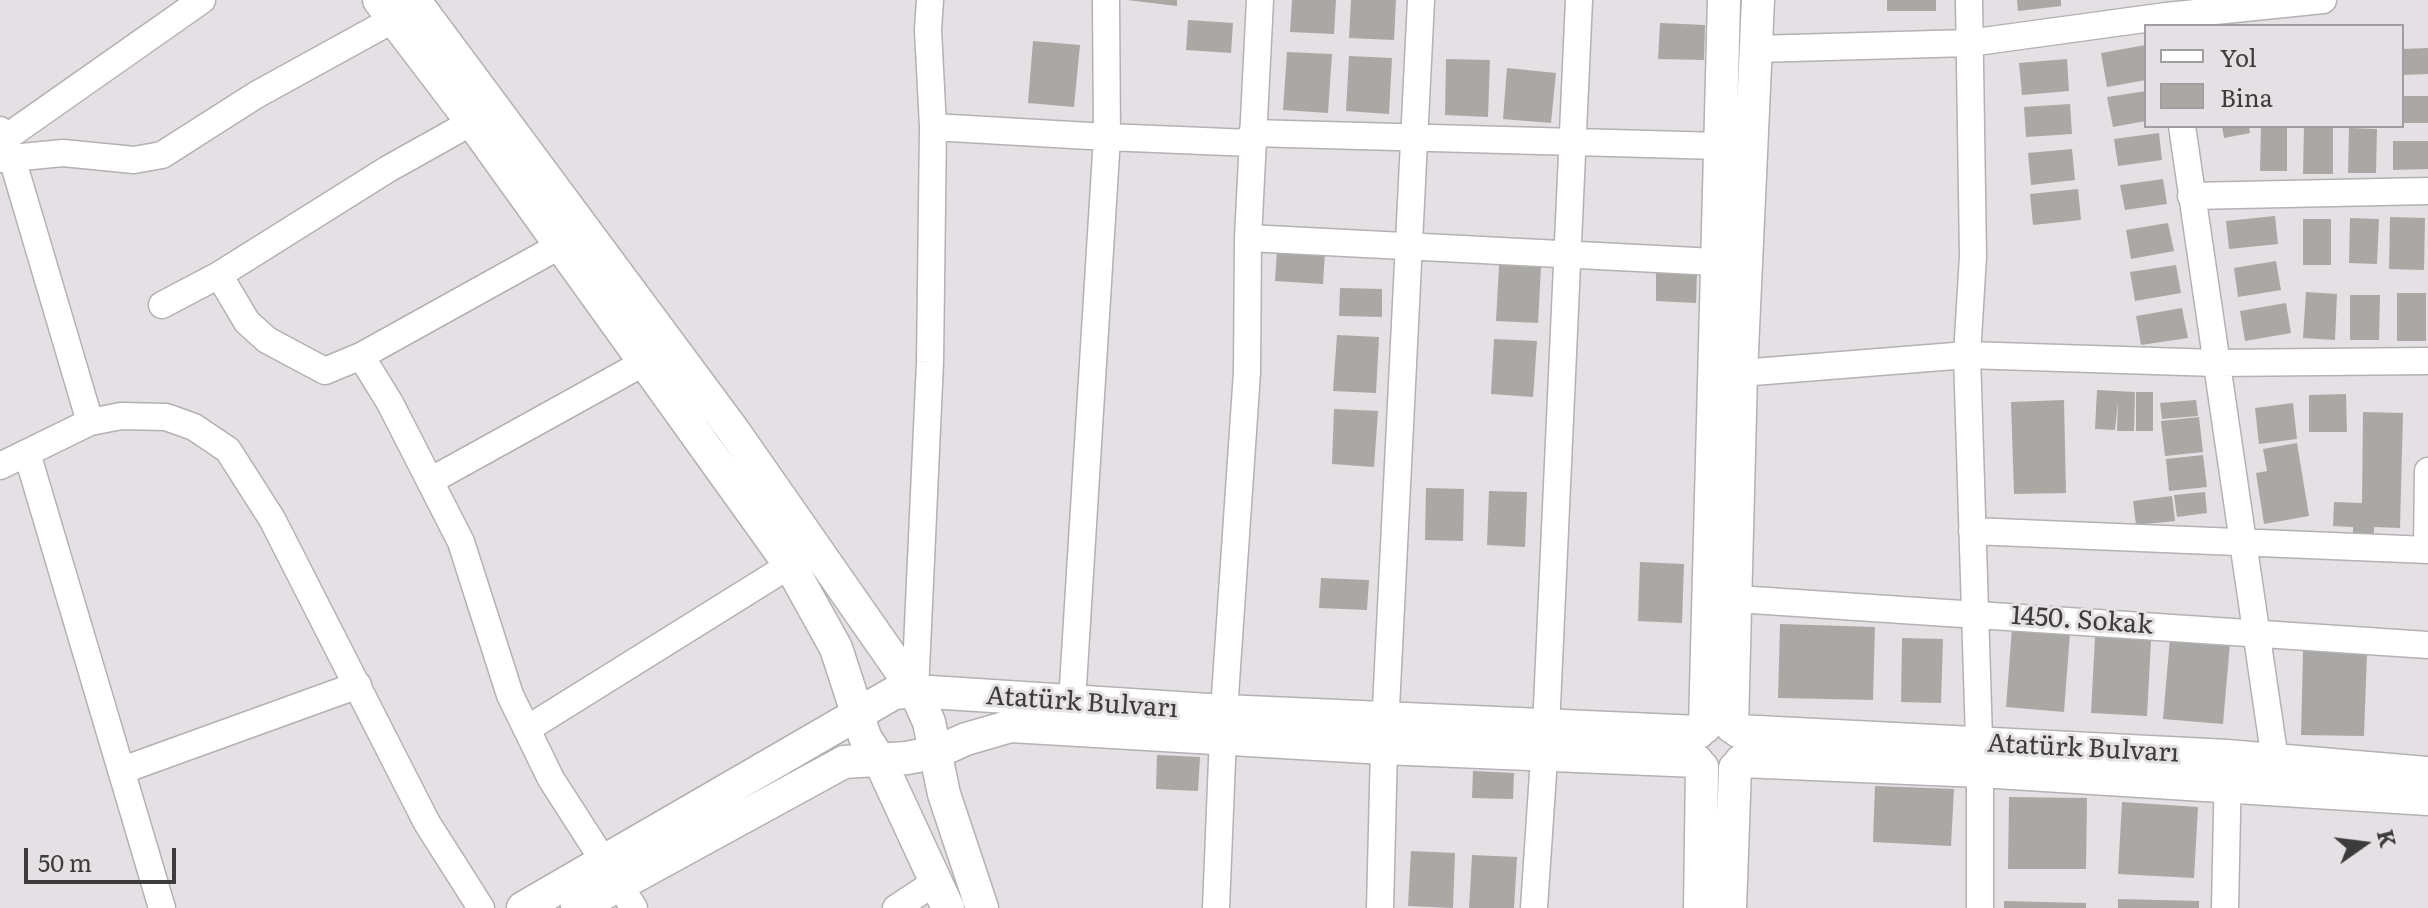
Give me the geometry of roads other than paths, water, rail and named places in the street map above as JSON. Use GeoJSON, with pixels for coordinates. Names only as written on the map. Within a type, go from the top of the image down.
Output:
{"type":"FeatureCollection","features":[{"type":"Feature","properties":{"kind":"main road"},"geometry":{"type":"LineString","coordinates":[[1724,0],[1715,262],[1719,747],[1730,908]]}},
{"type":"Feature","properties":{"kind":"main road"},"geometry":{"type":"LineString","coordinates":[[1700,908],[1737,599],[1741,373],[1758,0]]}},
{"type":"Feature","properties":{"kind":"main road"},"geometry":{"type":"LineString","coordinates":[[395,6],[472,122],[790,565],[836,648],[865,737],[879,759],[942,894]]}},
{"type":"Feature","properties":{"kind":"main road"},"geometry":{"type":"LineString","coordinates":[[395,6],[733,430],[915,691],[937,752],[944,794],[982,908]]}},
{"type":"Feature","properties":{"kind":"main road","name":"Atatürk Bulvarı"},"geometry":{"type":"LineString","coordinates":[[523,908],[618,886],[858,711],[894,693],[915,691],[1072,702],[1224,726]]}},
{"type":"Feature","properties":{"kind":"main road","name":"Atatürk Bulvarı"},"geometry":{"type":"LineString","coordinates":[[577,908],[844,762],[937,752],[966,739],[1011,726],[1224,726],[1545,742],[1979,757],[2229,770],[2428,799]]}},
{"type":"Feature","properties":{"kind":"main road","name":"Atatürk Bulvarı"},"geometry":{"type":"LineString","coordinates":[[2229,770],[2275,760],[2428,773]]}},
{"type":"Feature","properties":{"kind":"street"},"geometry":{"type":"LineString","coordinates":[[4,146],[202,0]]}},
{"type":"Feature","properties":{"kind":"street"},"geometry":{"type":"LineString","coordinates":[[915,691],[930,362],[933,127],[928,30],[930,0]]}},
{"type":"Feature","properties":{"kind":"street"},"geometry":{"type":"LineString","coordinates":[[1072,702],[1107,137],[1106,0]]}},
{"type":"Feature","properties":{"kind":"street"},"geometry":{"type":"LineString","coordinates":[[1216,908],[1224,726],[1247,372],[1248,238],[1260,0]]}},
{"type":"Feature","properties":{"kind":"street"},"geometry":{"type":"LineString","coordinates":[[1380,908],[1384,734],[1421,0]]}},
{"type":"Feature","properties":{"kind":"street"},"geometry":{"type":"LineString","coordinates":[[1534,908],[1545,742],[1579,0]]}},
{"type":"Feature","properties":{"kind":"street"},"geometry":{"type":"LineString","coordinates":[[1969,0],[1973,256],[1967,355],[1979,757],[1980,908]]}},
{"type":"Feature","properties":{"kind":"street"},"geometry":{"type":"LineString","coordinates":[[1756,49],[1969,43],[2166,14],[2323,0]]}},
{"type":"Feature","properties":{"kind":"street"},"geometry":{"type":"LineString","coordinates":[[4,146],[134,160],[162,155],[395,6]]}},
{"type":"Feature","properties":{"kind":"street"},"geometry":{"type":"LineString","coordinates":[[162,305],[219,275],[388,169],[472,122]]}},
{"type":"Feature","properties":{"kind":"street"},"geometry":{"type":"LineString","coordinates":[[933,127],[1107,137],[1414,138],[1719,146]]}},
{"type":"Feature","properties":{"kind":"street"},"geometry":{"type":"LineString","coordinates":[[2182,128],[2275,760]]}},
{"type":"Feature","properties":{"kind":"street"},"geometry":{"type":"LineString","coordinates":[[4,146],[90,422]]}},
{"type":"Feature","properties":{"kind":"street"},"geometry":{"type":"LineString","coordinates":[[2191,196],[2428,191]]}},
{"type":"Feature","properties":{"kind":"street"},"geometry":{"type":"LineString","coordinates":[[1248,238],[1715,262]]}},
{"type":"Feature","properties":{"kind":"street"},"geometry":{"type":"LineString","coordinates":[[219,275],[247,322],[267,340],[325,371],[361,356],[561,245]]}},
{"type":"Feature","properties":{"kind":"street"},"geometry":{"type":"LineString","coordinates":[[1741,373],[1967,355],[2216,363],[2428,361]]}},
{"type":"Feature","properties":{"kind":"street"},"geometry":{"type":"LineString","coordinates":[[361,356],[461,542],[510,695],[551,779],[618,886]]}},
{"type":"Feature","properties":{"kind":"street"},"geometry":{"type":"LineString","coordinates":[[430,481],[645,362]]}},
{"type":"Feature","properties":{"kind":"street"},"geometry":{"type":"LineString","coordinates":[[0,466],[90,422],[121,416],[166,417],[194,427],[228,450],[272,519],[427,823],[481,908]]}},
{"type":"Feature","properties":{"kind":"street"},"geometry":{"type":"LineString","coordinates":[[27,453],[162,908]]}},
{"type":"Feature","properties":{"kind":"street"},"geometry":{"type":"LineString","coordinates":[[1972,531],[2428,550],[2428,471]]}},
{"type":"Feature","properties":{"kind":"street"},"geometry":{"type":"LineString","coordinates":[[527,729],[790,565]]}},
{"type":"Feature","properties":{"kind":"street","name":"1450. Sokak"},"geometry":{"type":"LineString","coordinates":[[1737,599],[1974,612],[2428,645]]}},
{"type":"Feature","properties":{"kind":"street"},"geometry":{"type":"LineString","coordinates":[[123,770],[358,685]]}},
{"type":"Feature","properties":{"kind":"street"},"geometry":{"type":"LineString","coordinates":[[2225,908],[2229,770]]}},
{"type":"Feature","properties":{"kind":"street"},"geometry":{"type":"LineString","coordinates":[[896,908],[942,894]]}}]}
